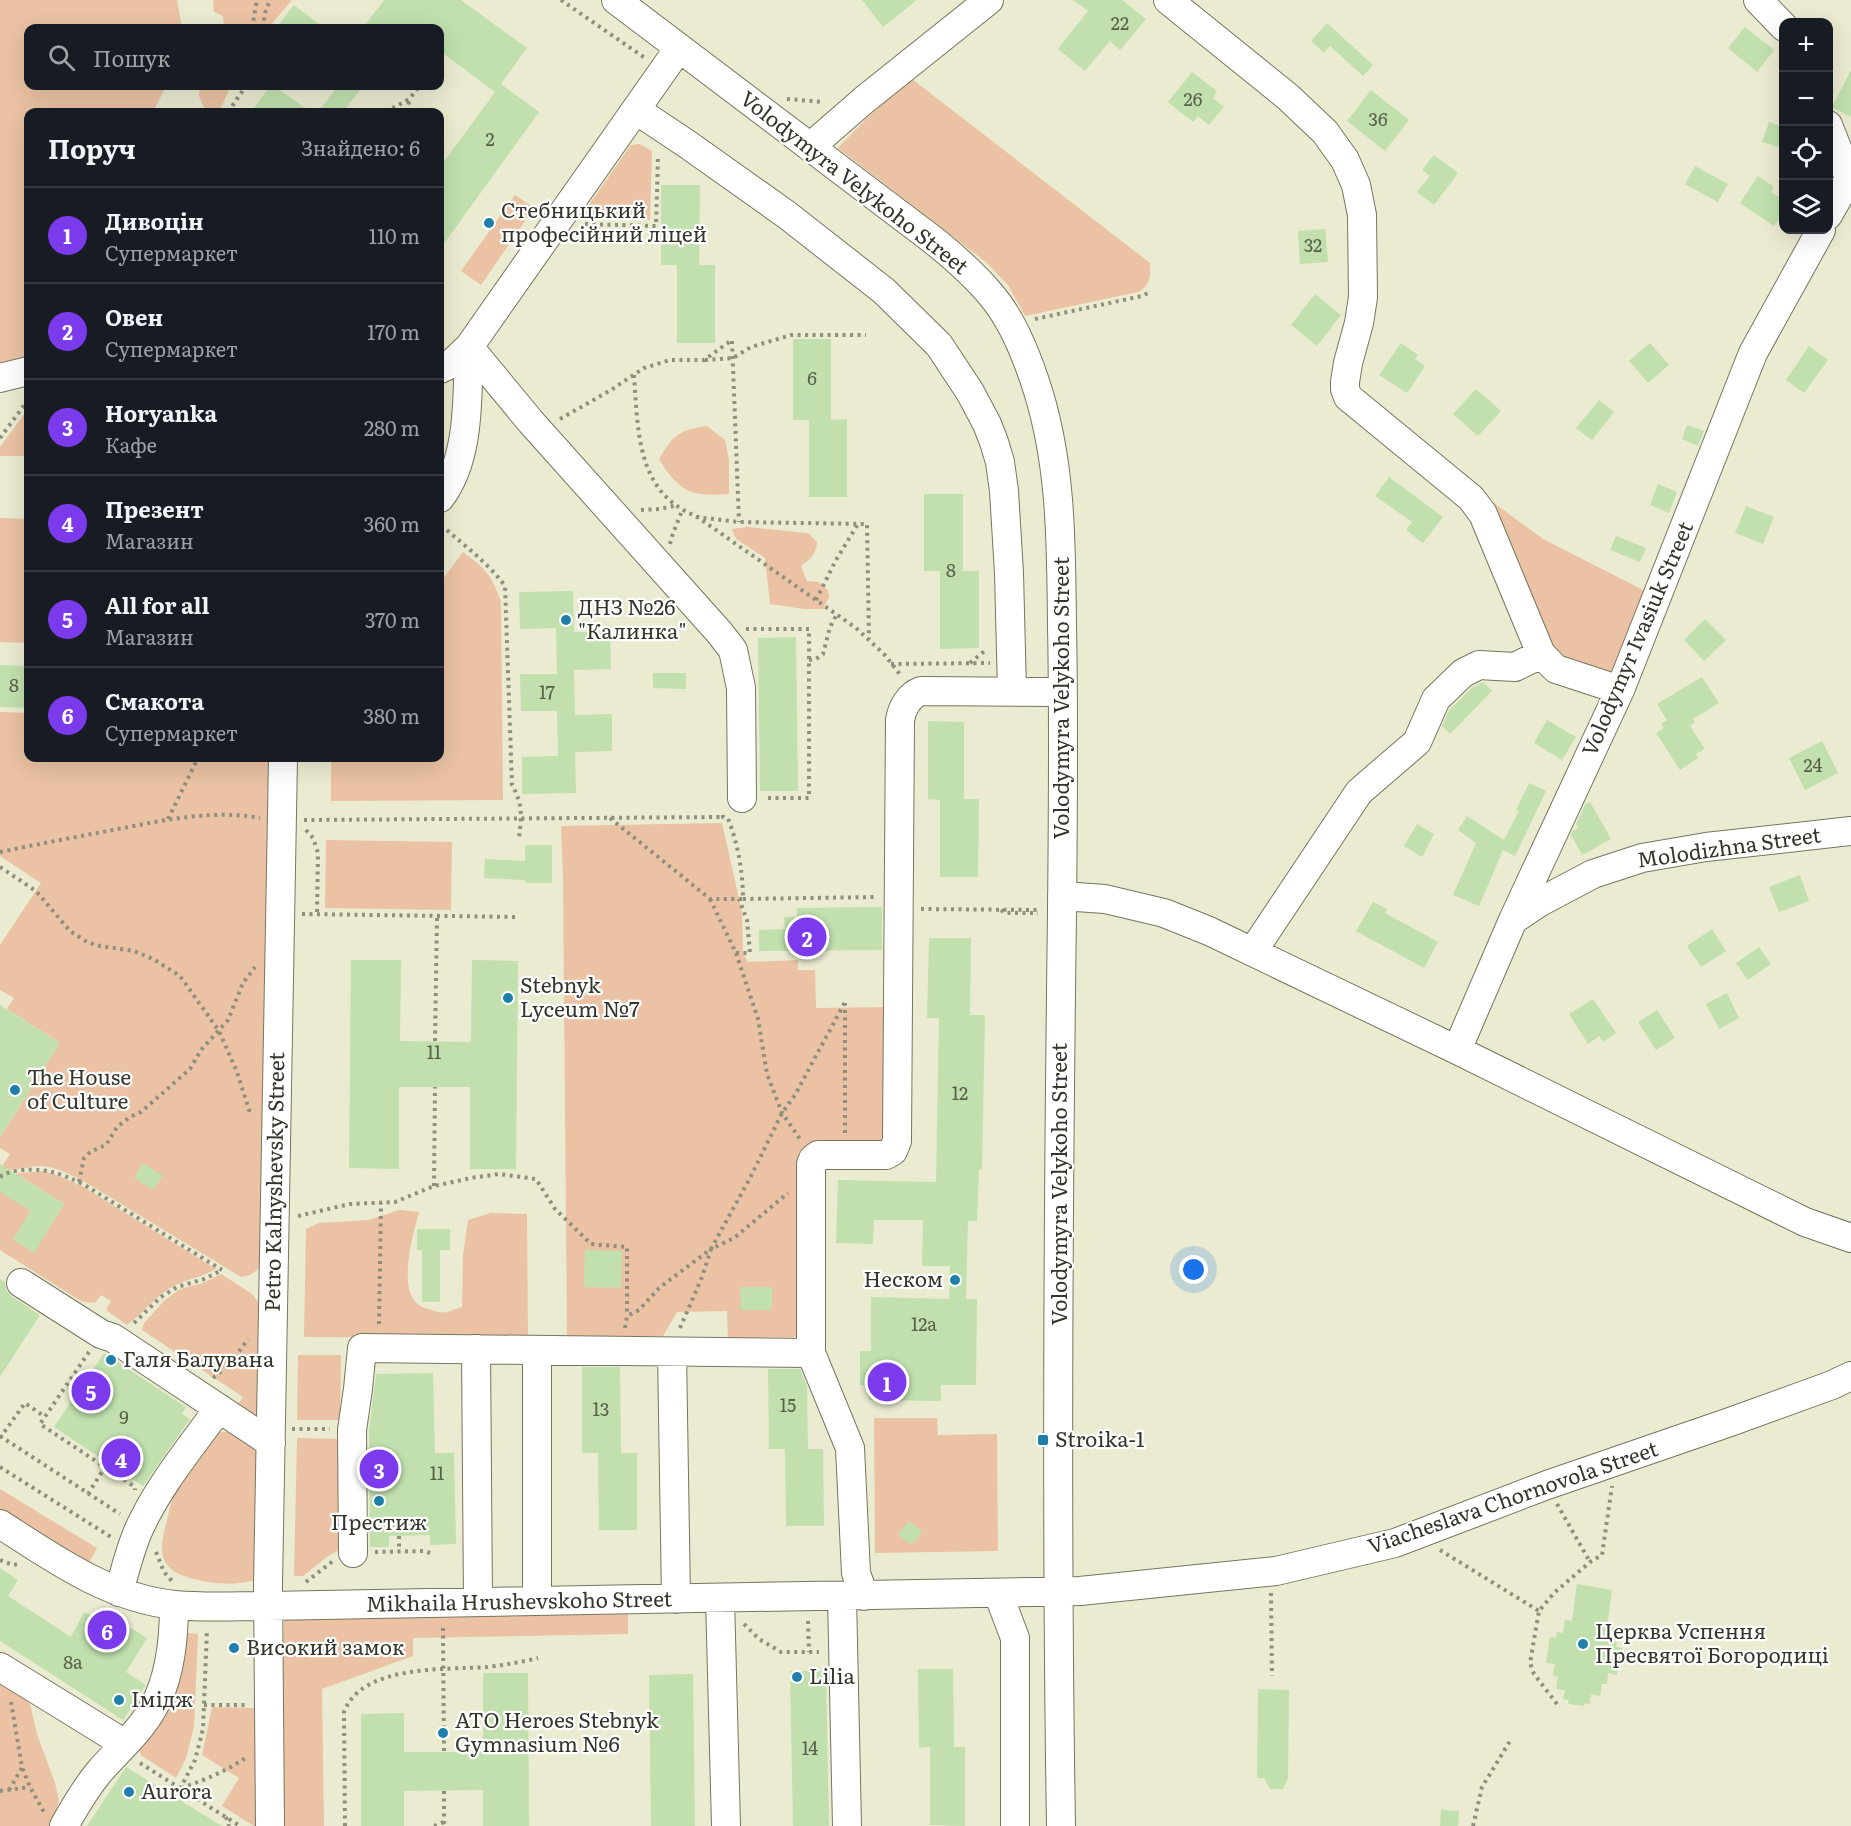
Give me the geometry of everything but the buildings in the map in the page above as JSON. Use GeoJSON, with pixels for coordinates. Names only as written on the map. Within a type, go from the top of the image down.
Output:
{"type":"FeatureCollection","features":[{"type":"Feature","properties":{"kind":"street","name":"Volodymyra Velykoho Street"},"geometry":{"type":"LineString","coordinates":[[616,0],[957,260],[994,298],[1011,324],[1038,392],[1056,471],[1060,521],[1063,692],[1046,907],[1061,1826]]}},
{"type":"Feature","properties":{"kind":"street"},"geometry":{"type":"LineString","coordinates":[[810,147],[864,100],[989,0]]}},
{"type":"Feature","properties":{"kind":"street"},"geometry":{"type":"LineString","coordinates":[[1168,0],[1288,97],[1325,132],[1345,160],[1356,185],[1362,215],[1363,297],[1359,323],[1348,363],[1345,389],[1348,397],[1478,505],[1541,654],[1556,669],[1620,690]]}},
{"type":"Feature","properties":{"kind":"street"},"geometry":{"type":"LineString","coordinates":[[1758,0],[1779,22]]}},
{"type":"Feature","properties":{"kind":"street"},"geometry":{"type":"LineString","coordinates":[[444,367],[451,364],[469,347],[680,48]]}},
{"type":"Feature","properties":{"kind":"street"},"geometry":{"type":"LineString","coordinates":[[636,110],[787,215],[884,291],[939,345],[970,392],[987,424],[1000,462],[1007,522],[1012,691]]}},
{"type":"Feature","properties":{"kind":"street"},"geometry":{"type":"LineString","coordinates":[[1828,126],[1850,177],[1833,206]]}},
{"type":"Feature","properties":{"kind":"street","name":"Volodymyr Ivasiuk Street"},"geometry":{"type":"LineString","coordinates":[[1457,1050],[1513,920],[1620,690],[1753,353],[1819,234]]}},
{"type":"Feature","properties":{"kind":"street"},"geometry":{"type":"LineString","coordinates":[[469,347],[531,422],[733,650],[741,688],[729,807]]}},
{"type":"Feature","properties":{"kind":"street"},"geometry":{"type":"LineString","coordinates":[[444,492],[458,461],[467,421],[469,347]]}},
{"type":"Feature","properties":{"kind":"street"},"geometry":{"type":"LineString","coordinates":[[0,378],[24,372]]}},
{"type":"Feature","properties":{"kind":"street"},"geometry":{"type":"LineString","coordinates":[[1253,951],[1359,792],[1417,742],[1436,699],[1463,673],[1479,665],[1515,668],[1541,654]]}},
{"type":"Feature","properties":{"kind":"street"},"geometry":{"type":"LineString","coordinates":[[847,1826],[843,1651],[856,1573],[850,1448],[811,1353],[825,1161],[886,1155],[893,1150],[897,1141],[900,720],[906,704],[928,692],[1063,692]]}},
{"type":"Feature","properties":{"kind":"street","name":"Petro Kalnyshevsky Street"},"geometry":{"type":"LineString","coordinates":[[270,1826],[268,1606],[282,1436],[273,1322],[283,762]]}},
{"type":"Feature","properties":{"kind":"street","name":"Molodizhna Street"},"geometry":{"type":"LineString","coordinates":[[1513,920],[1593,874],[1641,858],[1706,847],[1851,831]]}},
{"type":"Feature","properties":{"kind":"street"},"geometry":{"type":"LineString","coordinates":[[1046,907],[1105,899],[1164,913],[1253,951],[1805,1222],[1851,1238]]}},
{"type":"Feature","properties":{"kind":"street"},"geometry":{"type":"LineString","coordinates":[[21,1282],[219,1408],[282,1436]]}},
{"type":"Feature","properties":{"kind":"street"},"geometry":{"type":"LineString","coordinates":[[353,1553],[351,1430],[362,1348],[811,1353]]}},
{"type":"Feature","properties":{"kind":"street"},"geometry":{"type":"LineString","coordinates":[[476,1349],[478,1602]]}},
{"type":"Feature","properties":{"kind":"street"},"geometry":{"type":"LineString","coordinates":[[537,1350],[537,1601]]}},
{"type":"Feature","properties":{"kind":"street"},"geometry":{"type":"LineString","coordinates":[[672,1352],[676,1599]]}},
{"type":"Feature","properties":{"kind":"street","name":"Viacheslava Chornovola Street"},"geometry":{"type":"LineString","coordinates":[[1057,1592],[1080,1592],[1271,1572],[1395,1543],[1547,1485],[1832,1385],[1851,1376]]}},
{"type":"Feature","properties":{"kind":"street"},"geometry":{"type":"LineString","coordinates":[[119,1592],[136,1539],[156,1496],[219,1408]]}},
{"type":"Feature","properties":{"kind":"street","name":"Mikhaila Hrushevskoho Street"},"geometry":{"type":"LineString","coordinates":[[0,1524],[67,1567],[119,1592],[174,1605],[268,1606],[1057,1592]]}},
{"type":"Feature","properties":{"kind":"street"},"geometry":{"type":"LineString","coordinates":[[998,1593],[1015,1638],[1015,1826]]}},
{"type":"Feature","properties":{"kind":"street"},"geometry":{"type":"LineString","coordinates":[[720,1598],[726,1826]]}},
{"type":"Feature","properties":{"kind":"street"},"geometry":{"type":"LineString","coordinates":[[55,1821],[141,1727],[154,1706],[162,1686],[171,1647],[174,1605]]}},
{"type":"Feature","properties":{"kind":"street"},"geometry":{"type":"LineString","coordinates":[[4,1669],[122,1747]]}},
{"type":"Feature","properties":{"kind":"path"},"geometry":{"type":"LineString","coordinates":[[253,24],[257,0]]}},
{"type":"Feature","properties":{"kind":"path"},"geometry":{"type":"LineString","coordinates":[[264,24],[270,0]]}},
{"type":"Feature","properties":{"kind":"path"},"geometry":{"type":"LineString","coordinates":[[561,0],[663,71]]}},
{"type":"Feature","properties":{"kind":"path"},"geometry":{"type":"LineString","coordinates":[[231,108],[243,90]]}},
{"type":"Feature","properties":{"kind":"path"},"geometry":{"type":"LineString","coordinates":[[393,108],[409,99],[417,90]]}},
{"type":"Feature","properties":{"kind":"path"},"geometry":{"type":"LineString","coordinates":[[408,108],[409,99]]}},
{"type":"Feature","properties":{"kind":"path"},"geometry":{"type":"LineString","coordinates":[[782,99],[829,103]]}},
{"type":"Feature","properties":{"kind":"path"},"geometry":{"type":"LineString","coordinates":[[579,223],[656,226],[658,157]]}},
{"type":"Feature","properties":{"kind":"path"},"geometry":{"type":"LineString","coordinates":[[1011,324],[1148,293]]}},
{"type":"Feature","properties":{"kind":"path"},"geometry":{"type":"LineString","coordinates":[[531,422],[548,425],[563,418],[655,363],[670,360],[732,358],[751,347],[791,335],[866,335]]}},
{"type":"Feature","properties":{"kind":"path"},"geometry":{"type":"LineString","coordinates":[[704,360],[732,340],[739,522]]}},
{"type":"Feature","properties":{"kind":"path"},"geometry":{"type":"LineString","coordinates":[[634,375],[639,442],[653,482],[674,506],[696,516],[739,522],[867,524],[869,639]]}},
{"type":"Feature","properties":{"kind":"path"},"geometry":{"type":"LineString","coordinates":[[0,438],[24,405]]}},
{"type":"Feature","properties":{"kind":"path"},"geometry":{"type":"LineString","coordinates":[[696,516],[837,614],[869,639],[891,664],[928,692],[1011,629]]}},
{"type":"Feature","properties":{"kind":"path"},"geometry":{"type":"LineString","coordinates":[[816,600],[836,560],[858,524]]}},
{"type":"Feature","properties":{"kind":"path"},"geometry":{"type":"LineString","coordinates":[[447,530],[479,558],[505,586],[512,785],[519,799],[521,818],[519,839]]}},
{"type":"Feature","properties":{"kind":"path"},"geometry":{"type":"LineString","coordinates":[[809,660],[816,659],[823,654],[830,627],[837,614]]}},
{"type":"Feature","properties":{"kind":"path"},"geometry":{"type":"LineString","coordinates":[[294,820],[609,818],[809,798],[809,629],[717,630]]}},
{"type":"Feature","properties":{"kind":"path"},"geometry":{"type":"LineString","coordinates":[[891,664],[1011,662]]}},
{"type":"Feature","properties":{"kind":"path"},"geometry":{"type":"LineString","coordinates":[[168,819],[196,762]]}},
{"type":"Feature","properties":{"kind":"path"},"geometry":{"type":"LineString","coordinates":[[729,807],[728,819],[743,880],[741,899],[747,920],[750,953],[736,952]]}},
{"type":"Feature","properties":{"kind":"path"},"geometry":{"type":"LineString","coordinates":[[0,852],[168,819],[244,815],[269,820]]}},
{"type":"Feature","properties":{"kind":"path"},"geometry":{"type":"LineString","coordinates":[[609,818],[710,899],[736,952],[758,1019],[767,1074],[782,1113],[806,1146],[825,1161]]}},
{"type":"Feature","properties":{"kind":"path"},"geometry":{"type":"LineString","coordinates":[[300,824],[313,838],[318,853],[317,914]]}},
{"type":"Feature","properties":{"kind":"path"},"geometry":{"type":"LineString","coordinates":[[0,867],[36,891],[70,931],[87,942],[134,951],[169,968],[187,984],[219,1031],[237,1072],[252,1117]]}},
{"type":"Feature","properties":{"kind":"path"},"geometry":{"type":"LineString","coordinates":[[710,899],[899,903],[1000,909],[1046,907]]}},
{"type":"Feature","properties":{"kind":"path"},"geometry":{"type":"LineString","coordinates":[[300,914],[519,917]]}},
{"type":"Feature","properties":{"kind":"path"},"geometry":{"type":"LineString","coordinates":[[435,1041],[437,916]]}},
{"type":"Feature","properties":{"kind":"path"},"geometry":{"type":"LineString","coordinates":[[79,1182],[84,1158],[90,1152],[106,1144],[117,1128],[130,1117],[141,1112],[190,1069],[201,1050],[228,1020],[243,983],[256,965]]}},
{"type":"Feature","properties":{"kind":"path"},"geometry":{"type":"LineString","coordinates":[[627,1316],[639,1310],[659,1288],[711,1249],[734,1238],[825,1161],[845,1002],[795,1095],[782,1113],[711,1249],[702,1277],[682,1318],[672,1352]]}},
{"type":"Feature","properties":{"kind":"path"},"geometry":{"type":"LineString","coordinates":[[434,1186],[435,1087]]}},
{"type":"Feature","properties":{"kind":"path"},"geometry":{"type":"LineString","coordinates":[[0,1177],[6,1173],[43,1169],[59,1173],[79,1182],[222,1270],[204,1279],[177,1287],[161,1297],[132,1325],[107,1336],[40,1424],[135,1487],[137,1495]]}},
{"type":"Feature","properties":{"kind":"path"},"geometry":{"type":"LineString","coordinates":[[302,1216],[350,1203],[395,1202],[434,1186],[471,1178],[499,1174],[536,1179],[555,1209],[591,1244],[627,1247],[627,1316],[620,1351]]}},
{"type":"Feature","properties":{"kind":"path"},"geometry":{"type":"LineString","coordinates":[[362,1348],[379,1332],[381,1203]]}},
{"type":"Feature","properties":{"kind":"path"},"geometry":{"type":"LineString","coordinates":[[192,1390],[213,1378],[230,1364],[245,1342],[260,1327],[273,1322]]}},
{"type":"Feature","properties":{"kind":"path"},"geometry":{"type":"LineString","coordinates":[[45,1417],[25,1403],[0,1437],[88,1494],[136,1539]]}},
{"type":"Feature","properties":{"kind":"path"},"geometry":{"type":"LineString","coordinates":[[282,1436],[325,1429]]}},
{"type":"Feature","properties":{"kind":"path"},"geometry":{"type":"LineString","coordinates":[[1557,1704],[1534,1674],[1530,1663],[1539,1611],[1554,1593],[1590,1562],[1602,1555],[1616,1461]]}},
{"type":"Feature","properties":{"kind":"path"},"geometry":{"type":"LineString","coordinates":[[0,1467],[136,1539]]}},
{"type":"Feature","properties":{"kind":"path"},"geometry":{"type":"LineString","coordinates":[[88,1494],[105,1467]]}},
{"type":"Feature","properties":{"kind":"path"},"geometry":{"type":"LineString","coordinates":[[1547,1485],[1590,1562]]}},
{"type":"Feature","properties":{"kind":"path"},"geometry":{"type":"LineString","coordinates":[[1416,1535],[1539,1611]]}},
{"type":"Feature","properties":{"kind":"path"},"geometry":{"type":"LineString","coordinates":[[399,1536],[399,1551]]}},
{"type":"Feature","properties":{"kind":"path"},"geometry":{"type":"LineString","coordinates":[[302,1584],[328,1563],[353,1553],[399,1551],[430,1553]]}},
{"type":"Feature","properties":{"kind":"path"},"geometry":{"type":"LineString","coordinates":[[1271,1572],[1272,1676]]}},
{"type":"Feature","properties":{"kind":"path"},"geometry":{"type":"LineString","coordinates":[[808,1621],[809,1652]]}},
{"type":"Feature","properties":{"kind":"path"},"geometry":{"type":"LineString","coordinates":[[741,1622],[759,1639],[781,1653],[843,1651]]}},
{"type":"Feature","properties":{"kind":"path"},"geometry":{"type":"LineString","coordinates":[[443,1628],[444,1752]]}},
{"type":"Feature","properties":{"kind":"path"},"geometry":{"type":"LineString","coordinates":[[180,1789],[195,1760],[202,1729],[207,1629]]}},
{"type":"Feature","properties":{"kind":"path"},"geometry":{"type":"LineString","coordinates":[[345,1826],[344,1712],[348,1703],[363,1689],[384,1677],[417,1670],[511,1665],[538,1658]]}},
{"type":"Feature","properties":{"kind":"path"},"geometry":{"type":"LineString","coordinates":[[4,1669],[22,1767],[30,1787],[55,1821]]}},
{"type":"Feature","properties":{"kind":"path"},"geometry":{"type":"LineString","coordinates":[[204,1705],[254,1706]]}},
{"type":"Feature","properties":{"kind":"path"},"geometry":{"type":"LineString","coordinates":[[1473,1826],[1482,1787],[1510,1741]]}},
{"type":"Feature","properties":{"kind":"path"},"geometry":{"type":"LineString","coordinates":[[122,1747],[180,1789],[240,1826]]}},
{"type":"Feature","properties":{"kind":"path"},"geometry":{"type":"LineString","coordinates":[[180,1789],[228,1769],[248,1756]]}},
{"type":"Feature","properties":{"kind":"path"},"geometry":{"type":"LineString","coordinates":[[9,1790],[22,1767]]}},
{"type":"Feature","properties":{"kind":"path"},"geometry":{"type":"LineString","coordinates":[[0,1791],[30,1787]]}},
{"type":"Feature","properties":{"kind":"path"},"geometry":{"type":"LineString","coordinates":[[434,1826],[445,1824],[444,1791]]}},
{"type":"Feature","properties":{"kind":"path"},"geometry":{"type":"LineString","coordinates":[[226,1817],[229,1826]]}},
{"type":"Feature","properties":{"kind":"shaded area"},"geometry":{"type":"Polygon","coordinates":[[[0,0],[177,0],[181,24],[24,24],[24,90],[164,90],[155,108],[24,108],[24,359],[0,365],[0,0]]]}},
{"type":"Feature","properties":{"kind":"shaded area"},"geometry":{"type":"Polygon","coordinates":[[[213,0],[292,0],[271,24],[224,24],[223,16],[214,12],[213,0]]]}},
{"type":"Feature","properties":{"kind":"shaded area"},"geometry":{"type":"Polygon","coordinates":[[[908,76],[1150,263],[1148,283],[1138,292],[1025,316],[1008,285],[987,263],[838,148],[908,76]]]}},
{"type":"Feature","properties":{"kind":"shaded area"},"geometry":{"type":"Polygon","coordinates":[[[200,90],[229,90],[221,108],[204,108],[199,96],[200,90]]]}},
{"type":"Feature","properties":{"kind":"shaded area"},"geometry":{"type":"Polygon","coordinates":[[[640,144],[652,151],[650,220],[579,219],[631,145],[640,144]]]}},
{"type":"Feature","properties":{"kind":"shaded area"},"geometry":{"type":"Polygon","coordinates":[[[515,195],[534,208],[481,285],[461,271],[515,195]]]}},
{"type":"Feature","properties":{"kind":"shaded area"},"geometry":{"type":"Polygon","coordinates":[[[24,414],[24,456],[0,456],[0,447],[24,414]]]}},
{"type":"Feature","properties":{"kind":"shaded area"},"geometry":{"type":"Polygon","coordinates":[[[707,426],[725,440],[729,460],[729,494],[705,494],[687,490],[673,479],[659,459],[668,444],[678,435],[690,429],[707,426]]]}},
{"type":"Feature","properties":{"kind":"shaded area"},"geometry":{"type":"Polygon","coordinates":[[[1487,498],[1543,539],[1651,594],[1617,679],[1561,660],[1541,639],[1487,498]]]}},
{"type":"Feature","properties":{"kind":"shaded area"},"geometry":{"type":"Polygon","coordinates":[[[0,518],[24,519],[24,643],[0,642],[0,518]]]}},
{"type":"Feature","properties":{"kind":"shaded area"},"geometry":{"type":"Polygon","coordinates":[[[747,527],[808,533],[817,542],[812,556],[801,566],[807,581],[818,582],[828,590],[829,597],[823,609],[770,604],[765,558],[736,539],[732,529],[747,527]]]}},
{"type":"Feature","properties":{"kind":"shaded area"},"geometry":{"type":"Polygon","coordinates":[[[463,552],[487,573],[501,602],[503,800],[331,801],[331,762],[444,762],[444,578],[463,552]]]}},
{"type":"Feature","properties":{"kind":"shaded area"},"geometry":{"type":"Polygon","coordinates":[[[0,712],[24,713],[24,762],[274,762],[261,1267],[250,1275],[241,1277],[85,1182],[63,1171],[39,1166],[15,1170],[1,1168],[10,1154],[0,1148],[0,1137],[60,1043],[7,1009],[14,998],[0,990],[0,945],[41,883],[0,856],[0,712]]]}},
{"type":"Feature","properties":{"kind":"shaded area"},"geometry":{"type":"Polygon","coordinates":[[[722,823],[742,912],[743,953],[748,962],[798,960],[798,970],[815,970],[816,1008],[889,1007],[890,1143],[806,1146],[806,1337],[728,1338],[727,1311],[677,1312],[663,1336],[567,1339],[561,826],[722,823]]]}},
{"type":"Feature","properties":{"kind":"shaded area"},"geometry":{"type":"Polygon","coordinates":[[[326,840],[452,842],[451,910],[325,908],[326,840]]]}},
{"type":"Feature","properties":{"kind":"shaded area"},"geometry":{"type":"Polygon","coordinates":[[[42,1171],[82,1186],[216,1269],[169,1289],[127,1325],[106,1310],[111,1301],[101,1295],[95,1303],[79,1300],[0,1250],[0,1180],[15,1174],[42,1171]],[[21,1177],[31,1211],[13,1239],[34,1252],[64,1204],[21,1177]]]}},
{"type":"Feature","properties":{"kind":"shaded area"},"geometry":{"type":"Polygon","coordinates":[[[399,1210],[419,1212],[408,1265],[410,1292],[416,1302],[425,1308],[443,1312],[462,1307],[463,1256],[468,1220],[491,1213],[527,1214],[528,1338],[304,1337],[306,1229],[319,1223],[369,1220],[399,1210]]]}},
{"type":"Feature","properties":{"kind":"shaded area"},"geometry":{"type":"Polygon","coordinates":[[[221,1274],[252,1294],[261,1306],[257,1419],[237,1406],[243,1397],[142,1330],[144,1323],[165,1300],[180,1289],[203,1283],[221,1274]]]}},
{"type":"Feature","properties":{"kind":"shaded area"},"geometry":{"type":"Polygon","coordinates":[[[298,1355],[341,1355],[340,1420],[297,1420],[298,1355]]]}},
{"type":"Feature","properties":{"kind":"shaded area"},"geometry":{"type":"Polygon","coordinates":[[[874,1418],[937,1418],[938,1435],[997,1434],[998,1551],[875,1553],[874,1418]]]}},
{"type":"Feature","properties":{"kind":"shaded area"},"geometry":{"type":"Polygon","coordinates":[[[216,1432],[231,1432],[259,1451],[263,1578],[254,1581],[217,1583],[190,1578],[171,1569],[163,1556],[163,1540],[174,1497],[189,1470],[216,1432]]]}},
{"type":"Feature","properties":{"kind":"shaded area"},"geometry":{"type":"Polygon","coordinates":[[[297,1438],[340,1439],[339,1550],[303,1576],[294,1576],[297,1438]]]}},
{"type":"Feature","properties":{"kind":"shaded area"},"geometry":{"type":"Polygon","coordinates":[[[0,1489],[97,1548],[87,1566],[0,1512],[0,1489]]]}},
{"type":"Feature","properties":{"kind":"shaded area"},"geometry":{"type":"Polygon","coordinates":[[[628,1606],[628,1634],[413,1638],[413,1656],[322,1689],[324,1826],[280,1826],[278,1640],[284,1639],[284,1619],[628,1606]]]}},
{"type":"Feature","properties":{"kind":"shaded area"},"geometry":{"type":"Polygon","coordinates":[[[180,1632],[198,1634],[194,1727],[186,1758],[176,1778],[141,1755],[138,1746],[180,1632]]]}},
{"type":"Feature","properties":{"kind":"shaded area"},"geometry":{"type":"Polygon","coordinates":[[[0,1680],[6,1680],[30,1704],[37,1734],[59,1800],[52,1826],[0,1826],[0,1680]]]}},
{"type":"Feature","properties":{"kind":"shaded area"},"geometry":{"type":"Polygon","coordinates":[[[212,1707],[255,1708],[257,1826],[222,1806],[239,1778],[202,1755],[212,1707]]]}},
{"type":"Feature","properties":{"kind":"place","name":"Стебницький професійний ліцей"},"geometry":{"type":"Point","coordinates":[489,223]}},
{"type":"Feature","properties":{"kind":"place","name":"ДНЗ №26 \"Калинка\""},"geometry":{"type":"Point","coordinates":[566,620]}},
{"type":"Feature","properties":{"kind":"place","name":"Овен"},"geometry":{"type":"Point","coordinates":[807,937]}},
{"type":"Feature","properties":{"kind":"place","name":"Stebnyk Lyceum №7"},"geometry":{"type":"Point","coordinates":[508,998]}},
{"type":"Feature","properties":{"kind":"place","name":"The House of Culture"},"geometry":{"type":"Point","coordinates":[15,1090]}},
{"type":"Feature","properties":{"kind":"place","name":"Неском"},"geometry":{"type":"Point","coordinates":[955,1280]}},
{"type":"Feature","properties":{"kind":"place","name":"Галя Балувана"},"geometry":{"type":"Point","coordinates":[111,1360]}},
{"type":"Feature","properties":{"kind":"place","name":"Дивоцін"},"geometry":{"type":"Point","coordinates":[887,1382]}},
{"type":"Feature","properties":{"kind":"place","name":"All for all"},"geometry":{"type":"Point","coordinates":[91,1391]}},
{"type":"Feature","properties":{"kind":"place","name":"Stroika-1"},"geometry":{"type":"Point","coordinates":[1043,1440]}},
{"type":"Feature","properties":{"kind":"place","name":"Презент"},"geometry":{"type":"Point","coordinates":[121,1458]}},
{"type":"Feature","properties":{"kind":"place","name":"Horyanka"},"geometry":{"type":"Point","coordinates":[379,1469]}},
{"type":"Feature","properties":{"kind":"place","name":"Престиж"},"geometry":{"type":"Point","coordinates":[379,1501]}},
{"type":"Feature","properties":{"kind":"place","name":"Смакота"},"geometry":{"type":"Point","coordinates":[107,1630]}},
{"type":"Feature","properties":{"kind":"place","name":"Церква Успення Пресвятої Богородиці"},"geometry":{"type":"Point","coordinates":[1583,1644]}},
{"type":"Feature","properties":{"kind":"place","name":"Високий замок"},"geometry":{"type":"Point","coordinates":[234,1648]}},
{"type":"Feature","properties":{"kind":"place","name":"Lilia"},"geometry":{"type":"Point","coordinates":[797,1677]}},
{"type":"Feature","properties":{"kind":"place","name":"Імідж"},"geometry":{"type":"Point","coordinates":[119,1700]}},
{"type":"Feature","properties":{"kind":"place","name":"ATO Heroes Stebnyk Gymnasium №6"},"geometry":{"type":"Point","coordinates":[443,1733]}},
{"type":"Feature","properties":{"kind":"place","name":"Aurora"},"geometry":{"type":"Point","coordinates":[129,1792]}}]}
